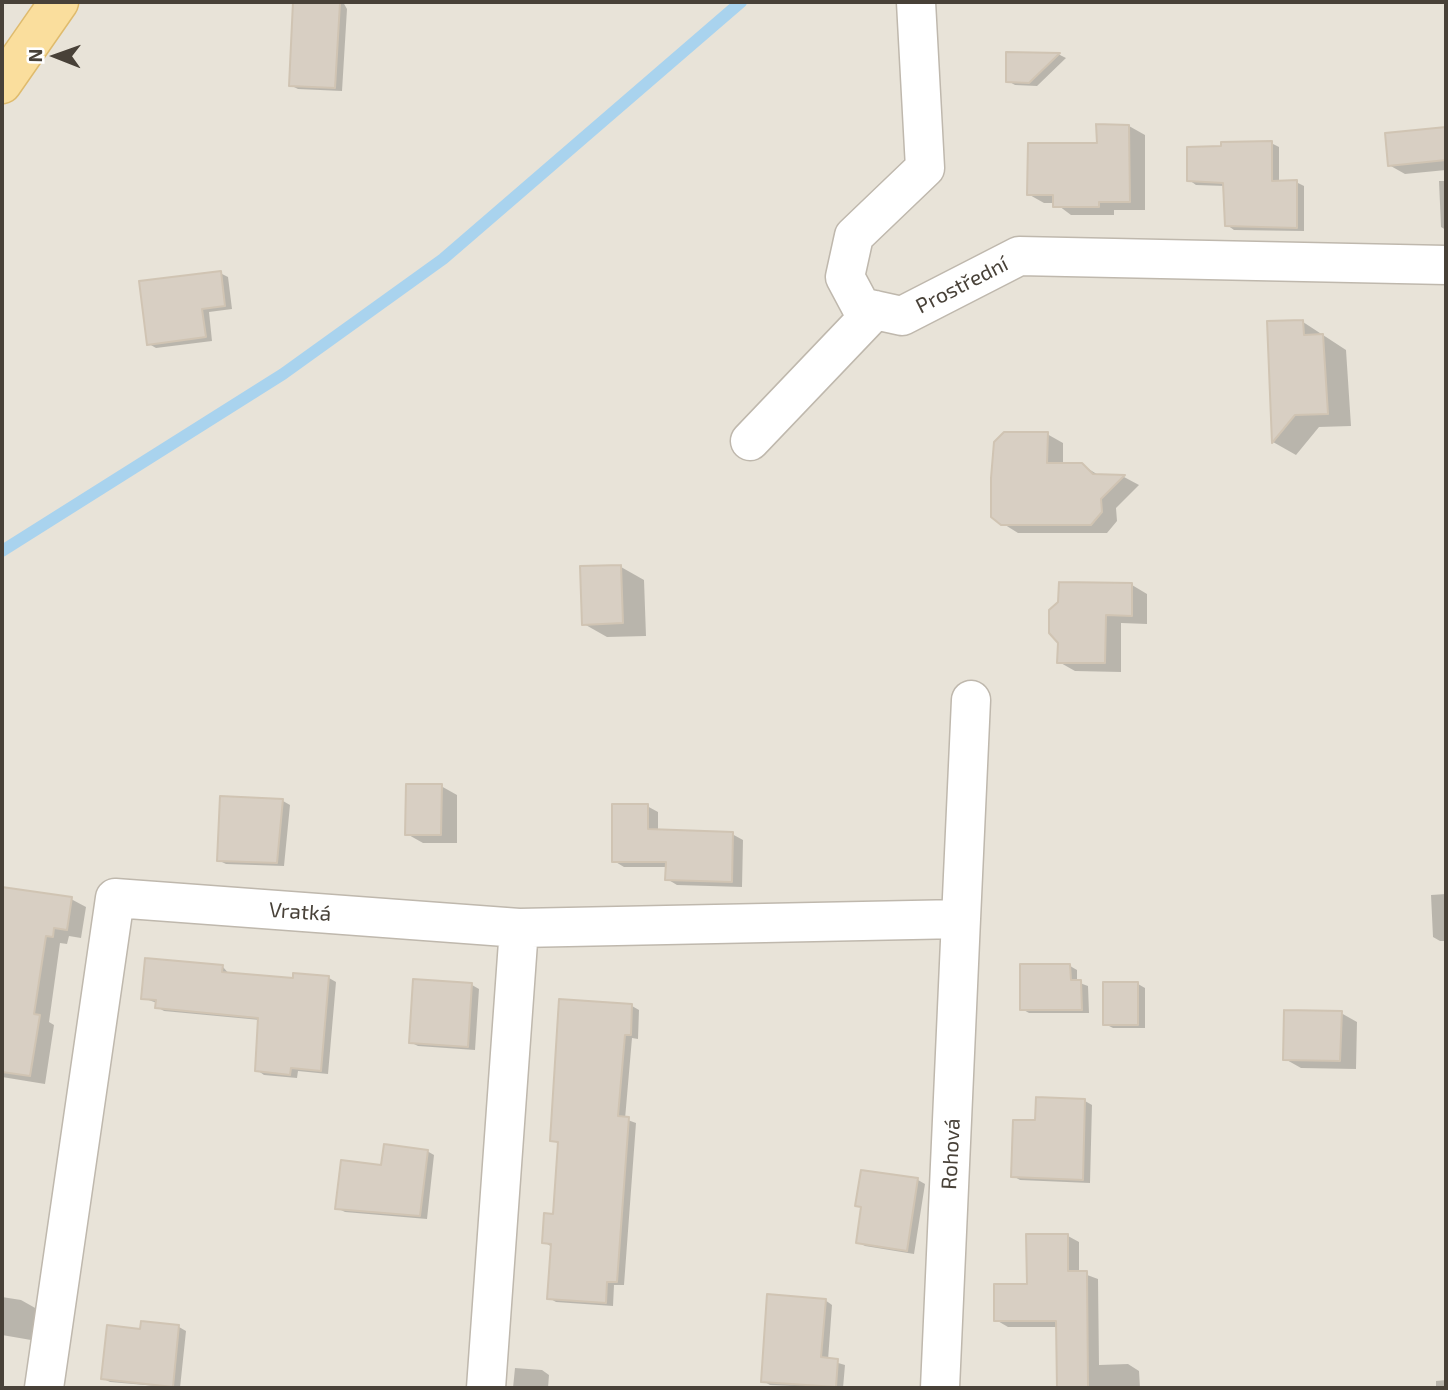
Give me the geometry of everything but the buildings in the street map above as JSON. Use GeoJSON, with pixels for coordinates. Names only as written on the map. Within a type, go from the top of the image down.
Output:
{"type":"FeatureCollection","features":[{"type":"Feature","properties":{"kind":"main road"},"geometry":{"type":"LineString","coordinates":[[2,84],[59,2]]}},
{"type":"Feature","properties":{"kind":"street"},"geometry":{"type":"LineString","coordinates":[[875,310],[861,307],[845,277],[854,236],[925,168],[916,2]]}},
{"type":"Feature","properties":{"kind":"street","name":"Prostřední"},"geometry":{"type":"LineString","coordinates":[[875,310],[902,316],[1019,256],[1446,265]]}},
{"type":"Feature","properties":{"kind":"street"},"geometry":{"type":"LineString","coordinates":[[750,440],[875,310]]}},
{"type":"Feature","properties":{"kind":"street","name":"Rohová"},"geometry":{"type":"LineString","coordinates":[[940,1388],[971,700]]}},
{"type":"Feature","properties":{"kind":"street","name":"Vratká"},"geometry":{"type":"LineString","coordinates":[[44,1388],[115,898],[519,928]]}},
{"type":"Feature","properties":{"kind":"street"},"geometry":{"type":"LineString","coordinates":[[486,1388],[519,928],[961,919]]}},
{"type":"Feature","properties":{"kind":"shaded area"},"geometry":{"type":"Polygon","coordinates":[[[2,2],[1446,2],[1446,1388],[2,1388],[2,2]]]}},
{"type":"Feature","properties":{"kind":"waterway"},"geometry":{"type":"LineString","coordinates":[[2,551],[283,374],[443,259],[741,2]]}}]}
